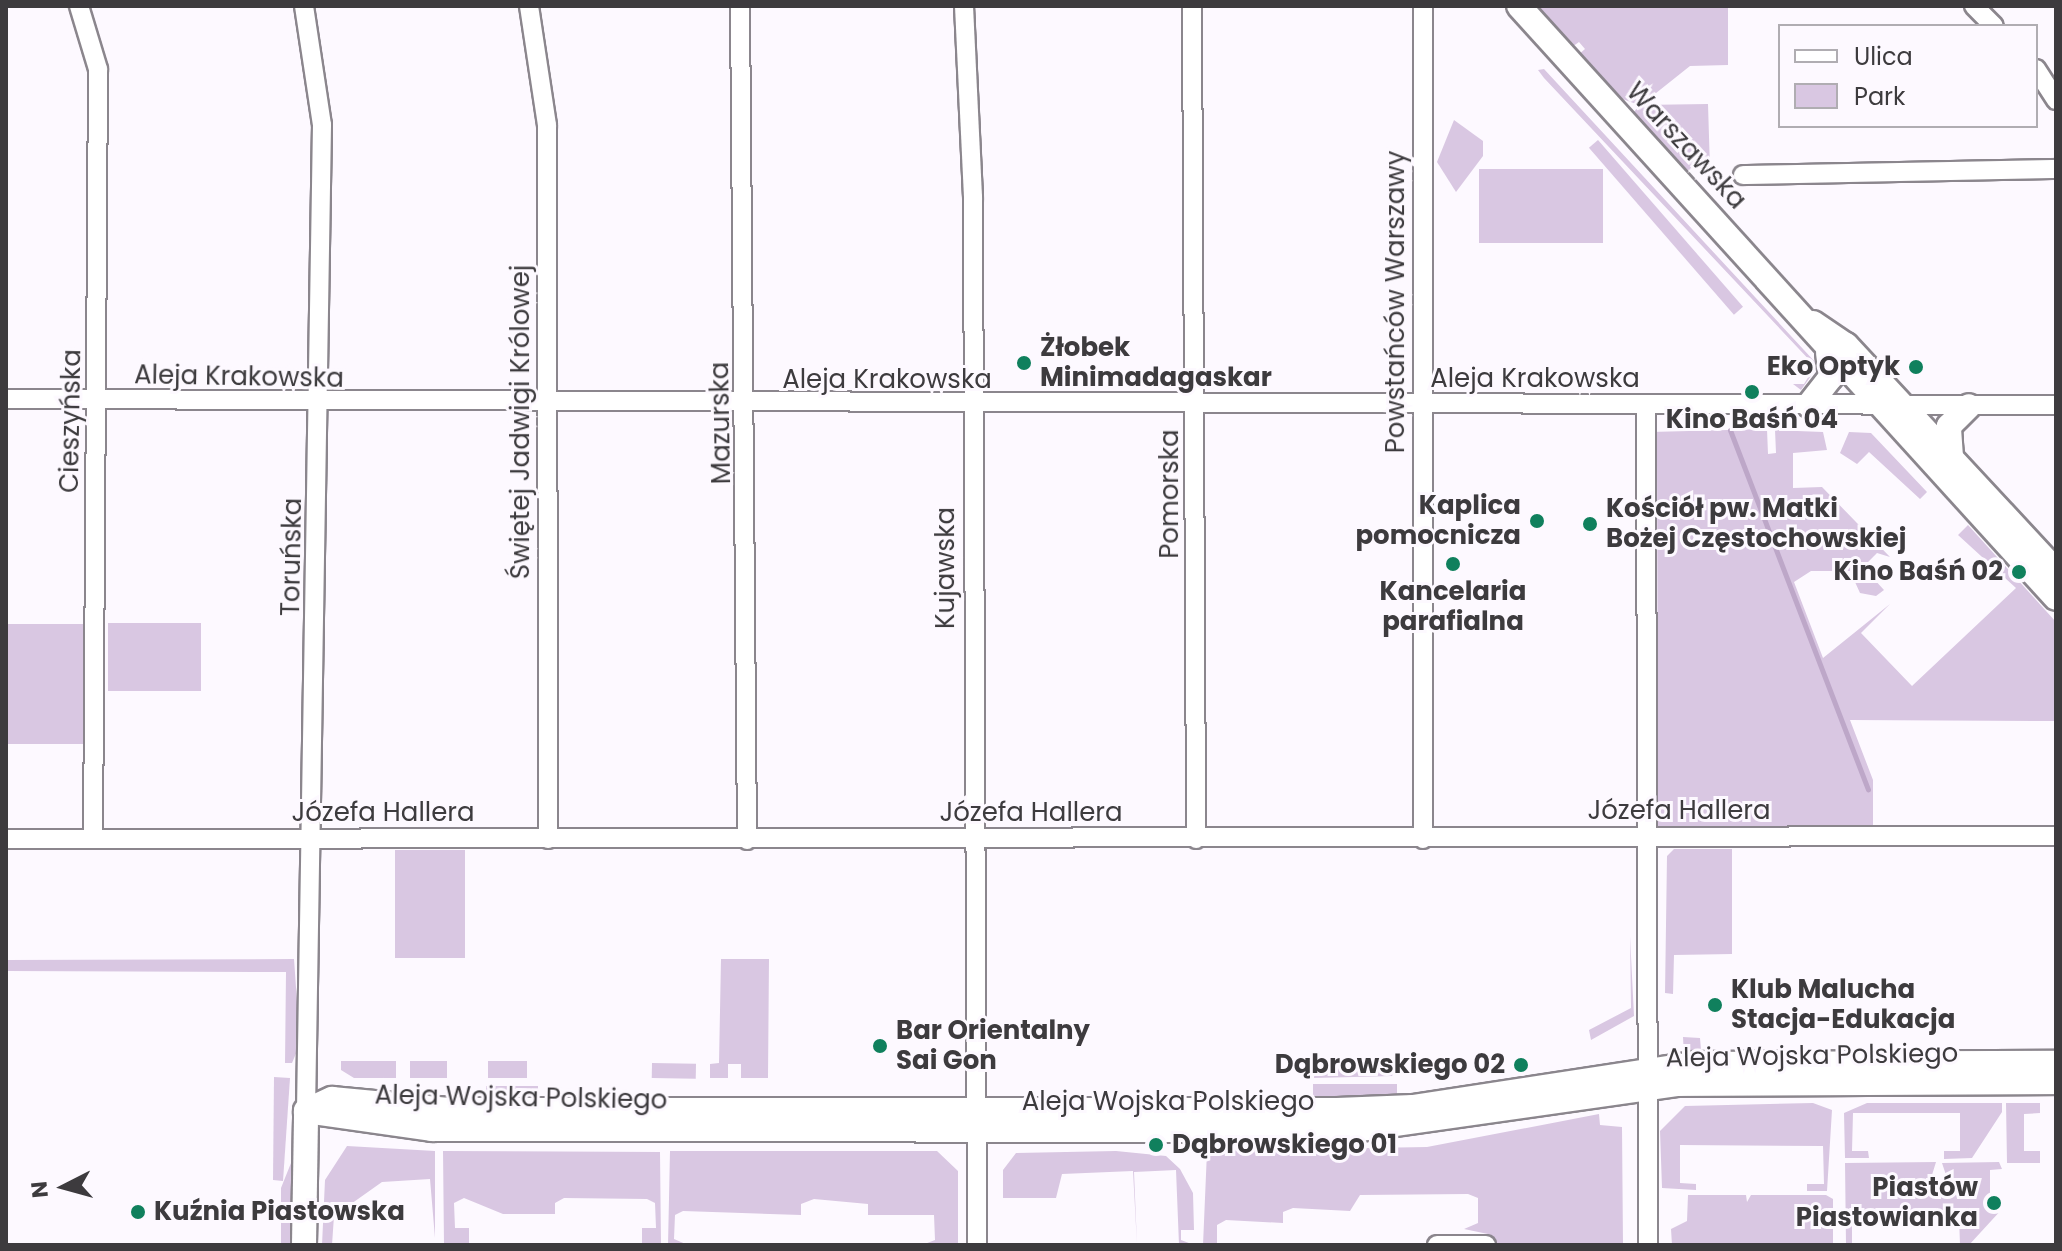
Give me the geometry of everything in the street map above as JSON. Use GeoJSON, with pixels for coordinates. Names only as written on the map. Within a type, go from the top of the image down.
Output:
{"type":"FeatureCollection","features":[{"type":"Feature","properties":{"kind":"street","name":"Cieszyńska"},"geometry":{"type":"LineString","coordinates":[[79,6],[98,69],[93,839]]}},
{"type":"Feature","properties":{"kind":"street","name":"Toruńska"},"geometry":{"type":"LineString","coordinates":[[304,6],[322,125],[321,405],[306,1111]]}},
{"type":"Feature","properties":{"kind":"street","name":"Świętej Jadwigi Królowej"},"geometry":{"type":"LineString","coordinates":[[529,6],[546,101],[548,839]]}},
{"type":"Feature","properties":{"kind":"street","name":"Mazurska"},"geometry":{"type":"LineString","coordinates":[[740,6],[747,406],[747,840]]}},
{"type":"Feature","properties":{"kind":"street","name":"Kujawska"},"geometry":{"type":"LineString","coordinates":[[964,6],[972,405],[977,1245]]}},
{"type":"Feature","properties":{"kind":"street","name":"Pomorska"},"geometry":{"type":"LineString","coordinates":[[1192,6],[1196,839]]}},
{"type":"Feature","properties":{"kind":"street","name":"Powstańców Warszawy"},"geometry":{"type":"LineString","coordinates":[[1423,6],[1423,839]]}},
{"type":"Feature","properties":{"kind":"street","name":"Warszawska"},"geometry":{"type":"LineString","coordinates":[[1519,6],[1813,323],[1828,353],[2056,598]]}},
{"type":"Feature","properties":{"kind":"street"},"geometry":{"type":"LineString","coordinates":[[1974,6],[1992,24]]}},
{"type":"Feature","properties":{"kind":"street"},"geometry":{"type":"LineString","coordinates":[[2038,70],[2056,100]]}},
{"type":"Feature","properties":{"kind":"street"},"geometry":{"type":"LineString","coordinates":[[1743,175],[2056,169]]}},
{"type":"Feature","properties":{"kind":"street","name":"Warszawska"},"geometry":{"type":"LineString","coordinates":[[1813,323],[1834,333],[2056,571]]}},
{"type":"Feature","properties":{"kind":"street"},"geometry":{"type":"LineString","coordinates":[[1809,405],[1831,377],[1828,353]]}},
{"type":"Feature","properties":{"kind":"street","name":"Aleja Krakowska"},"geometry":{"type":"LineString","coordinates":[[6,399],[321,405],[2056,405]]}},
{"type":"Feature","properties":{"kind":"street"},"geometry":{"type":"LineString","coordinates":[[1646,405],[1648,1245]]}},
{"type":"Feature","properties":{"kind":"street"},"geometry":{"type":"LineString","coordinates":[[1951,457],[1949,426],[1969,406]]}},
{"type":"Feature","properties":{"kind":"street","name":"Józefa Hallera"},"geometry":{"type":"LineString","coordinates":[[6,839],[974,840],[2056,836]]}},
{"type":"Feature","properties":{"kind":"street","name":"Aleja Wojska Polskiego"},"geometry":{"type":"LineString","coordinates":[[306,1111],[432,1129],[976,1120],[1407,1127],[1646,1077],[2056,1063]]}},
{"type":"Feature","properties":{"kind":"street","name":"Aleja Wojska Polskiego"},"geometry":{"type":"LineString","coordinates":[[1646,1077],[2056,1082]]}},
{"type":"Feature","properties":{"kind":"street"},"geometry":{"type":"LineString","coordinates":[[304,1245],[306,1111]]}},
{"type":"Feature","properties":{"kind":"street"},"geometry":{"type":"LineString","coordinates":[[1437,1245],[1486,1245]]}},
{"type":"Feature","properties":{"kind":"green space"},"geometry":{"type":"Polygon","coordinates":[[[1530,6],[1728,6],[1728,65],[1690,66],[1641,105],[1708,104],[1710,169],[1683,170],[1632,115],[1639,105],[1617,97],[1578,55],[1585,49],[1579,42],[1572,47],[1530,6]]]}},
{"type":"Feature","properties":{"kind":"green space"},"geometry":{"type":"Polygon","coordinates":[[[1544,69],[1816,363],[1816,369],[1801,390],[1793,384],[1804,384],[1815,366],[1538,70],[1544,69]]]}},
{"type":"Feature","properties":{"kind":"green space"},"geometry":{"type":"Polygon","coordinates":[[[1454,120],[1483,141],[1483,156],[1456,192],[1437,162],[1454,120]]]}},
{"type":"Feature","properties":{"kind":"green space"},"geometry":{"type":"Polygon","coordinates":[[[1598,140],[1743,307],[1734,315],[1589,148],[1598,140]]]}},
{"type":"Feature","properties":{"kind":"green space"},"geometry":{"type":"Polygon","coordinates":[[[1479,169],[1603,169],[1603,243],[1479,243],[1479,169]]]}},
{"type":"Feature","properties":{"kind":"green space"},"geometry":{"type":"Polygon","coordinates":[[[1767,429],[1768,454],[1776,453],[1775,430],[1823,432],[1827,450],[1793,453],[1793,488],[1822,487],[1890,557],[1877,553],[1863,567],[1884,590],[1876,596],[1860,593],[1850,571],[1811,571],[1794,582],[1823,658],[1890,604],[1861,633],[1912,686],[2016,588],[1958,535],[1968,525],[2056,622],[2056,721],[1850,720],[1873,780],[1873,828],[1657,828],[1649,813],[1658,805],[1657,457],[1650,432],[1767,429]]]}},
{"type":"Feature","properties":{"kind":"green space"},"geometry":{"type":"Polygon","coordinates":[[[1849,432],[1871,433],[1927,492],[1920,499],[1869,452],[1857,464],[1840,453],[1849,432]]]}},
{"type":"Feature","properties":{"kind":"green space"},"geometry":{"type":"Polygon","coordinates":[[[108,623],[201,623],[201,691],[108,691],[108,623]]]}},
{"type":"Feature","properties":{"kind":"green space"},"geometry":{"type":"Polygon","coordinates":[[[6,624],[87,624],[87,744],[6,744],[6,624]]]}},
{"type":"Feature","properties":{"kind":"green space"},"geometry":{"type":"Polygon","coordinates":[[[1674,849],[1732,849],[1732,954],[1674,955],[1673,994],[1665,993],[1667,856],[1674,849]]]}},
{"type":"Feature","properties":{"kind":"green space"},"geometry":{"type":"Polygon","coordinates":[[[395,850],[465,850],[465,958],[395,958],[395,850]]]}},
{"type":"Feature","properties":{"kind":"green space"},"geometry":{"type":"Polygon","coordinates":[[[1630,936],[1634,1016],[1591,1040],[1589,1030],[1631,1008],[1630,936]]]}},
{"type":"Feature","properties":{"kind":"green space"},"geometry":{"type":"Polygon","coordinates":[[[294,959],[300,1044],[292,1063],[285,1063],[286,972],[6,971],[6,960],[294,959]]]}},
{"type":"Feature","properties":{"kind":"green space"},"geometry":{"type":"Polygon","coordinates":[[[721,959],[769,959],[768,1078],[741,1078],[741,1064],[728,1064],[728,1078],[710,1078],[710,1064],[719,1063],[721,959]]]}},
{"type":"Feature","properties":{"kind":"green space"},"geometry":{"type":"Polygon","coordinates":[[[1683,1037],[1700,1038],[1701,1050],[2056,1055],[1684,1057],[1683,1037]]]}},
{"type":"Feature","properties":{"kind":"green space"},"geometry":{"type":"Polygon","coordinates":[[[341,1061],[396,1061],[396,1078],[354,1078],[341,1070],[341,1061]]]}},
{"type":"Feature","properties":{"kind":"green space"},"geometry":{"type":"Polygon","coordinates":[[[410,1061],[447,1061],[447,1078],[410,1078],[410,1061]]]}},
{"type":"Feature","properties":{"kind":"green space"},"geometry":{"type":"Polygon","coordinates":[[[488,1061],[527,1061],[527,1078],[488,1078],[488,1061]]]}},
{"type":"Feature","properties":{"kind":"green space"},"geometry":{"type":"Polygon","coordinates":[[[652,1063],[696,1064],[696,1079],[652,1078],[652,1063]]]}},
{"type":"Feature","properties":{"kind":"green space"},"geometry":{"type":"Polygon","coordinates":[[[1315,1067],[1393,1068],[1393,1076],[1314,1078],[1315,1067]]]}},
{"type":"Feature","properties":{"kind":"green space"},"geometry":{"type":"Polygon","coordinates":[[[274,1077],[290,1078],[283,1181],[273,1180],[274,1077]]]}},
{"type":"Feature","properties":{"kind":"green space"},"geometry":{"type":"Polygon","coordinates":[[[1313,1084],[1397,1084],[1397,1098],[1313,1098],[1313,1084]]]}},
{"type":"Feature","properties":{"kind":"green space"},"geometry":{"type":"Polygon","coordinates":[[[486,1086],[538,1086],[538,1100],[486,1100],[486,1086]]]}},
{"type":"Feature","properties":{"kind":"green space"},"geometry":{"type":"Polygon","coordinates":[[[1813,1103],[1832,1110],[1827,1191],[1807,1191],[1807,1184],[1824,1184],[1823,1146],[1680,1145],[1680,1183],[1696,1184],[1696,1190],[1662,1188],[1660,1131],[1685,1106],[1813,1103]]]}},
{"type":"Feature","properties":{"kind":"green space"},"geometry":{"type":"Polygon","coordinates":[[[1867,1103],[2002,1103],[2002,1112],[1972,1158],[1944,1159],[1944,1151],[1960,1151],[1960,1113],[1853,1113],[1852,1151],[1868,1151],[1869,1158],[1845,1158],[1844,1113],[1867,1103]]]}},
{"type":"Feature","properties":{"kind":"green space"},"geometry":{"type":"Polygon","coordinates":[[[2006,1103],[2040,1103],[2040,1113],[2024,1114],[2024,1151],[2040,1151],[2040,1163],[2007,1163],[2006,1103]]]}},
{"type":"Feature","properties":{"kind":"green space"},"geometry":{"type":"Polygon","coordinates":[[[1599,1114],[1600,1125],[1622,1127],[1623,1245],[1493,1245],[1488,1234],[1464,1229],[1478,1223],[1478,1198],[1468,1194],[1360,1195],[1350,1211],[1293,1208],[1283,1212],[1283,1223],[1226,1220],[1217,1225],[1217,1245],[1203,1245],[1207,1151],[1427,1147],[1599,1114]]]}},
{"type":"Feature","properties":{"kind":"green space"},"geometry":{"type":"Polygon","coordinates":[[[347,1146],[435,1151],[435,1238],[430,1179],[382,1182],[334,1216],[332,1245],[322,1245],[325,1180],[347,1146]]]}},
{"type":"Feature","properties":{"kind":"green space"},"geometry":{"type":"Polygon","coordinates":[[[443,1151],[660,1152],[661,1245],[642,1245],[642,1228],[656,1228],[655,1203],[647,1199],[564,1198],[555,1203],[555,1214],[503,1214],[464,1198],[454,1203],[455,1228],[469,1228],[469,1243],[444,1245],[443,1151]]]}},
{"type":"Feature","properties":{"kind":"green space"},"geometry":{"type":"Polygon","coordinates":[[[670,1151],[937,1151],[958,1171],[958,1245],[922,1245],[935,1240],[934,1215],[868,1215],[868,1204],[814,1199],[801,1204],[801,1215],[683,1211],[675,1215],[674,1239],[688,1245],[668,1245],[670,1151]]]}},
{"type":"Feature","properties":{"kind":"green space"},"geometry":{"type":"Polygon","coordinates":[[[1116,1151],[1166,1156],[1180,1169],[1193,1193],[1194,1230],[1181,1230],[1181,1240],[1194,1245],[1179,1245],[1176,1170],[1134,1172],[1137,1245],[1133,1171],[1062,1174],[1056,1198],[1003,1198],[1003,1170],[1016,1153],[1116,1151]]]}},
{"type":"Feature","properties":{"kind":"green space"},"geometry":{"type":"Polygon","coordinates":[[[293,1158],[291,1245],[281,1245],[281,1188],[293,1158]]]}},
{"type":"Feature","properties":{"kind":"green space"},"geometry":{"type":"Polygon","coordinates":[[[1936,1162],[1928,1188],[1950,1187],[1942,1163],[1999,1162],[2002,1169],[1990,1170],[1990,1209],[1997,1209],[1998,1198],[2003,1208],[1969,1245],[1960,1245],[1959,1216],[1852,1216],[1852,1245],[1846,1245],[1845,1163],[1936,1162]]]}},
{"type":"Feature","properties":{"kind":"green space"},"geometry":{"type":"Polygon","coordinates":[[[1688,1195],[1746,1195],[1747,1202],[1751,1195],[1826,1195],[1833,1199],[1833,1245],[1672,1245],[1671,1229],[1687,1221],[1688,1195]]]}},
{"type":"Feature","properties":{"kind":"waterway"},"geometry":{"type":"LineString","coordinates":[[1730,430],[1868,789]]}},
{"type":"Feature","properties":{"kind":"place","name":"Żłobek Minimadagaskar"},"geometry":{"type":"Point","coordinates":[1024,363]}},
{"type":"Feature","properties":{"kind":"place","name":"Eko Optyk"},"geometry":{"type":"Point","coordinates":[1916,367]}},
{"type":"Feature","properties":{"kind":"place","name":"Kino Baśń 04"},"geometry":{"type":"Point","coordinates":[1752,392]}},
{"type":"Feature","properties":{"kind":"place","name":"Kaplica pomocnicza"},"geometry":{"type":"Point","coordinates":[1537,521]}},
{"type":"Feature","properties":{"kind":"place","name":"Kościół pw. Matki Bożej Częstochowskiej"},"geometry":{"type":"Point","coordinates":[1590,524]}},
{"type":"Feature","properties":{"kind":"place","name":"Kancelaria parafialna"},"geometry":{"type":"Point","coordinates":[1453,564]}},
{"type":"Feature","properties":{"kind":"place","name":"Kino Baśń 02"},"geometry":{"type":"Point","coordinates":[2019,572]}},
{"type":"Feature","properties":{"kind":"place","name":"Klub Malucha Stacja-Edukacja"},"geometry":{"type":"Point","coordinates":[1715,1005]}},
{"type":"Feature","properties":{"kind":"place","name":"Bar Orientalny Sai Gon"},"geometry":{"type":"Point","coordinates":[880,1046]}},
{"type":"Feature","properties":{"kind":"place","name":"Dąbrowskiego 02"},"geometry":{"type":"Point","coordinates":[1521,1065]}},
{"type":"Feature","properties":{"kind":"place","name":"Dąbrowskiego 01"},"geometry":{"type":"Point","coordinates":[1156,1145]}},
{"type":"Feature","properties":{"kind":"place","name":"Piastów Piastowianka"},"geometry":{"type":"Point","coordinates":[1994,1203]}},
{"type":"Feature","properties":{"kind":"place","name":"Kuźnia Piastowska"},"geometry":{"type":"Point","coordinates":[138,1212]}}]}
